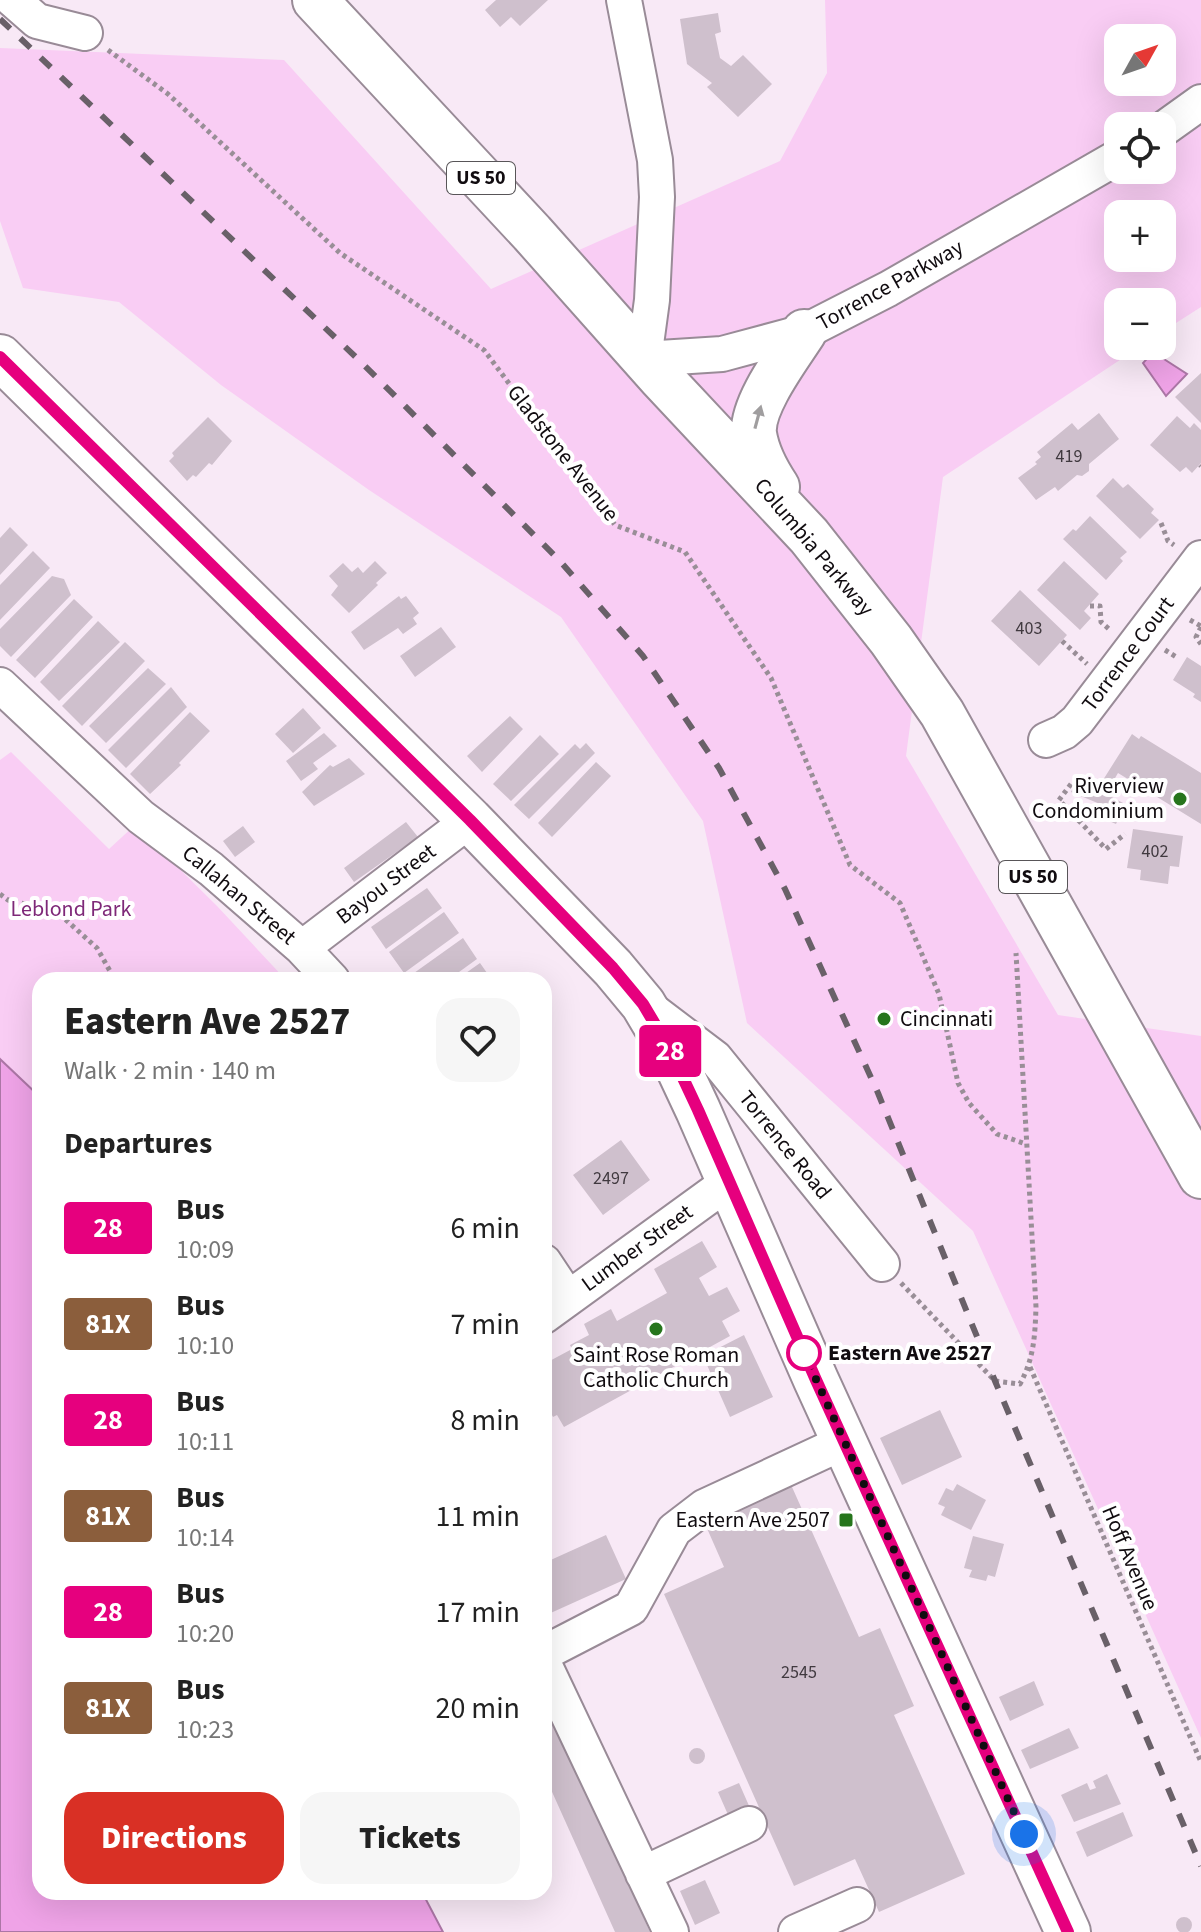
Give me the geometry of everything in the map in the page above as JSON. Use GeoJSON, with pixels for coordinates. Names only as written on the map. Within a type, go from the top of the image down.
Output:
{"type":"FeatureCollection","features":[{"type":"Feature","properties":{"kind":"main road","name":"Columbia Parkway"},"geometry":{"type":"LineString","coordinates":[[315,0],[809,536],[883,630],[942,713],[1201,1176]]}},
{"type":"Feature","properties":{"kind":"main road"},"geometry":{"type":"LineString","coordinates":[[804,332],[761,405],[754,433],[765,468],[809,536]]}},
{"type":"Feature","properties":{"kind":"main road"},"geometry":{"type":"LineString","coordinates":[[0,357],[470,820],[613,968],[643,1004],[668,1046],[730,1181],[1059,1929]]}},
{"type":"Feature","properties":{"kind":"street"},"geometry":{"type":"LineString","coordinates":[[13,0],[37,21],[85,33]]}},
{"type":"Feature","properties":{"kind":"street"},"geometry":{"type":"LineString","coordinates":[[624,0],[655,160],[657,197],[652,300],[644,359]]}},
{"type":"Feature","properties":{"kind":"street"},"geometry":{"type":"LineString","coordinates":[[1176,120],[1201,102]]}},
{"type":"Feature","properties":{"kind":"street","name":"Torrence Parkway"},"geometry":{"type":"LineString","coordinates":[[644,359],[722,354],[804,332],[888,289],[1104,165]]}},
{"type":"Feature","properties":{"kind":"street","name":"Torrence Court"},"geometry":{"type":"LineString","coordinates":[[1046,740],[1064,732],[1077,721],[1190,553]]}},
{"type":"Feature","properties":{"kind":"street","name":"Callahan Street"},"geometry":{"type":"LineString","coordinates":[[0,685],[141,817],[211,869],[302,948],[324,972]]}},
{"type":"Feature","properties":{"kind":"street","name":"Bayou Street"},"geometry":{"type":"LineString","coordinates":[[302,948],[470,820]]}},
{"type":"Feature","properties":{"kind":"street","name":"Torrence Road"},"geometry":{"type":"LineString","coordinates":[[643,1004],[715,1058],[882,1264]]}},
{"type":"Feature","properties":{"kind":"street","name":"Lumber Street"},"geometry":{"type":"LineString","coordinates":[[556,1307],[730,1181]]}},
{"type":"Feature","properties":{"kind":"street"},"geometry":{"type":"LineString","coordinates":[[552,1649],[631,1608],[674,1530],[704,1507],[844,1442]]}},
{"type":"Feature","properties":{"kind":"street"},"geometry":{"type":"LineString","coordinates":[[552,1681],[671,1932]]}},
{"type":"Feature","properties":{"kind":"street"},"geometry":{"type":"LineString","coordinates":[[643,1874],[749,1824]]}},
{"type":"Feature","properties":{"kind":"street"},"geometry":{"type":"LineString","coordinates":[[796,1932],[857,1905]]}},
{"type":"Feature","properties":{"kind":"path","name":"Gladstone Avenue"},"geometry":{"type":"LineString","coordinates":[[85,33],[168,94],[340,253],[484,350],[615,525],[685,552],[771,678],[850,865],[900,903],[939,994],[958,1083],[969,1103],[997,1134],[1026,1144]]}},
{"type":"Feature","properties":{"kind":"path"},"geometry":{"type":"LineString","coordinates":[[1161,523],[1168,541],[1190,553]]}},
{"type":"Feature","properties":{"kind":"path"},"geometry":{"type":"LineString","coordinates":[[1090,606],[1100,606],[1101,622],[1116,634]]}},
{"type":"Feature","properties":{"kind":"path"},"geometry":{"type":"LineString","coordinates":[[1201,627],[1196,637],[1201,644]]}},
{"type":"Feature","properties":{"kind":"path"},"geometry":{"type":"LineString","coordinates":[[1062,641],[1091,667]]}},
{"type":"Feature","properties":{"kind":"path"},"geometry":{"type":"LineString","coordinates":[[1071,784],[1059,800],[1106,849],[1125,834]]}},
{"type":"Feature","properties":{"kind":"path"},"geometry":{"type":"LineString","coordinates":[[0,894],[8,900],[56,911],[97,948],[110,972]]}},
{"type":"Feature","properties":{"kind":"path"},"geometry":{"type":"LineString","coordinates":[[882,1264],[995,1381],[1020,1384],[1035,1344],[1036,1307],[1016,953]]}},
{"type":"Feature","properties":{"kind":"path","name":"Hoff Avenue"},"geometry":{"type":"LineString","coordinates":[[1029,1366],[1201,1762]]}},
{"type":"Feature","properties":{"kind":"green space"},"geometry":{"type":"Polygon","coordinates":[[[825,0],[1201,0],[1201,307],[1176,323],[1176,288],[1104,288],[1104,360],[1120,360],[943,477],[906,756],[1058,1015],[1201,1036],[1201,1738],[973,1231],[747,1023],[703,821],[561,617],[369,490],[221,385],[119,302],[23,288],[0,221],[0,48],[284,60],[491,289],[780,161],[827,73],[825,0]]]}},
{"type":"Feature","properties":{"kind":"green space","name":"Leblond Park"},"geometry":{"type":"Polygon","coordinates":[[[11,752],[109,849],[135,825],[279,972],[32,972],[32,1215],[0,1179],[0,760],[11,752]]]}},
{"type":"Feature","properties":{"kind":"shaded area"},"geometry":{"type":"Polygon","coordinates":[[[1146,360],[1165,360],[1187,374],[1166,396],[1143,363],[1146,360]]]}},
{"type":"Feature","properties":{"kind":"shaded area"},"geometry":{"type":"Polygon","coordinates":[[[0,1059],[32,1089],[32,1900],[426,1900],[443,1932],[0,1932],[0,1059]]]}},
{"type":"Feature","properties":{"kind":"building"},"geometry":{"type":"Polygon","coordinates":[[[496,0],[548,0],[520,26],[511,17],[500,27],[485,10],[496,0]]]}},
{"type":"Feature","properties":{"kind":"building"},"geometry":{"type":"Polygon","coordinates":[[[718,13],[721,32],[715,34],[720,58],[731,66],[743,55],[772,84],[738,117],[707,87],[712,83],[687,64],[680,19],[718,13]]]}},
{"type":"Feature","properties":{"kind":"building"},"geometry":{"type":"Polygon","coordinates":[[[1201,373],[1201,423],[1175,397],[1201,373]]]}},
{"type":"Feature","properties":{"kind":"building"},"geometry":{"type":"Polygon","coordinates":[[[1099,413],[1119,439],[1089,464],[1089,471],[1082,476],[1077,475],[1058,491],[1055,487],[1036,500],[1018,478],[1037,464],[1035,462],[1041,457],[1037,452],[1072,423],[1078,430],[1099,413]]]}},
{"type":"Feature","properties":{"kind":"building"},"geometry":{"type":"Polygon","coordinates":[[[1177,416],[1190,428],[1194,423],[1201,430],[1201,463],[1192,473],[1186,467],[1180,472],[1150,445],[1177,416]]]}},
{"type":"Feature","properties":{"kind":"building"},"geometry":{"type":"Polygon","coordinates":[[[208,417],[232,441],[212,465],[209,463],[196,477],[193,475],[187,481],[169,461],[174,456],[172,453],[208,417]]]}},
{"type":"Feature","properties":{"kind":"building"},"geometry":{"type":"Polygon","coordinates":[[[1113,478],[1123,488],[1128,484],[1154,509],[1151,513],[1159,520],[1140,539],[1096,496],[1113,478]]]}},
{"type":"Feature","properties":{"kind":"building"},"geometry":{"type":"Polygon","coordinates":[[[1090,516],[1127,552],[1106,580],[1063,539],[1090,516]]]}},
{"type":"Feature","properties":{"kind":"building"},"geometry":{"type":"Polygon","coordinates":[[[10,527],[28,545],[0,575],[0,538],[10,527]]]}},
{"type":"Feature","properties":{"kind":"building"},"geometry":{"type":"Polygon","coordinates":[[[33,551],[50,568],[0,620],[0,585],[33,551]]]}},
{"type":"Feature","properties":{"kind":"building"},"geometry":{"type":"Polygon","coordinates":[[[375,561],[387,573],[349,613],[331,595],[338,586],[329,576],[343,563],[352,572],[358,567],[363,573],[375,561]]]}},
{"type":"Feature","properties":{"kind":"building"},"geometry":{"type":"Polygon","coordinates":[[[1064,561],[1099,594],[1084,611],[1091,618],[1080,630],[1037,590],[1064,561]]]}},
{"type":"Feature","properties":{"kind":"building"},"geometry":{"type":"Polygon","coordinates":[[[52,576],[64,579],[71,595],[11,657],[0,646],[0,629],[52,576]]]}},
{"type":"Feature","properties":{"kind":"building"},"geometry":{"type":"Polygon","coordinates":[[[1020,590],[1067,635],[1039,666],[991,621],[1020,590]]]}},
{"type":"Feature","properties":{"kind":"building"},"geometry":{"type":"Polygon","coordinates":[[[399,596],[401,599],[406,596],[419,613],[413,618],[417,624],[403,634],[398,628],[364,650],[351,632],[399,596]]]}},
{"type":"Feature","properties":{"kind":"building"},"geometry":{"type":"Polygon","coordinates":[[[74,599],[93,617],[35,678],[16,660],[74,599]]]}},
{"type":"Feature","properties":{"kind":"building"},"geometry":{"type":"Polygon","coordinates":[[[98,621],[120,642],[59,701],[40,682],[98,621]]]}},
{"type":"Feature","properties":{"kind":"building"},"geometry":{"type":"Polygon","coordinates":[[[441,627],[456,647],[415,677],[400,656],[441,627]]]}},
{"type":"Feature","properties":{"kind":"building"},"geometry":{"type":"Polygon","coordinates":[[[125,642],[145,661],[82,726],[62,706],[125,642]]]}},
{"type":"Feature","properties":{"kind":"building"},"geometry":{"type":"Polygon","coordinates":[[[1187,657],[1201,666],[1201,702],[1193,697],[1195,694],[1173,680],[1187,657]]]}},
{"type":"Feature","properties":{"kind":"building"},"geometry":{"type":"Polygon","coordinates":[[[148,668],[166,684],[106,743],[89,726],[148,668]]]}},
{"type":"Feature","properties":{"kind":"building"},"geometry":{"type":"Polygon","coordinates":[[[171,687],[187,707],[126,768],[108,750],[171,687]]]}},
{"type":"Feature","properties":{"kind":"building"},"geometry":{"type":"Polygon","coordinates":[[[303,708],[321,728],[293,753],[275,734],[303,708]]]}},
{"type":"Feature","properties":{"kind":"building"},"geometry":{"type":"Polygon","coordinates":[[[190,712],[210,731],[179,763],[181,765],[150,794],[130,774],[190,712]]]}},
{"type":"Feature","properties":{"kind":"building"},"geometry":{"type":"Polygon","coordinates":[[[510,716],[523,729],[482,772],[467,756],[510,716]]]}},
{"type":"Feature","properties":{"kind":"building"},"geometry":{"type":"Polygon","coordinates":[[[324,733],[337,746],[313,763],[318,769],[301,781],[286,761],[324,733]]]}},
{"type":"Feature","properties":{"kind":"building","name":"Riverview Condominium"},"geometry":{"type":"Polygon","coordinates":[[[1132,734],[1139,739],[1141,736],[1201,773],[1201,824],[1118,773],[1111,785],[1103,780],[1132,734]]]}},
{"type":"Feature","properties":{"kind":"building"},"geometry":{"type":"Polygon","coordinates":[[[540,735],[559,754],[511,801],[493,784],[540,735]]]}},
{"type":"Feature","properties":{"kind":"building"},"geometry":{"type":"Polygon","coordinates":[[[586,743],[595,753],[529,819],[514,805],[575,744],[580,749],[586,743]]]}},
{"type":"Feature","properties":{"kind":"building"},"geometry":{"type":"Polygon","coordinates":[[[349,758],[365,774],[314,806],[302,792],[330,765],[333,767],[349,758]]]}},
{"type":"Feature","properties":{"kind":"building"},"geometry":{"type":"Polygon","coordinates":[[[596,762],[611,776],[552,837],[538,823],[596,762]]]}},
{"type":"Feature","properties":{"kind":"building"},"geometry":{"type":"Polygon","coordinates":[[[1077,779],[1125,804],[1116,824],[1095,815],[1100,804],[1071,792],[1077,779]]]}},
{"type":"Feature","properties":{"kind":"building"},"geometry":{"type":"Polygon","coordinates":[[[406,822],[418,837],[354,882],[344,868],[406,822]]]}},
{"type":"Feature","properties":{"kind":"building"},"geometry":{"type":"Polygon","coordinates":[[[243,826],[255,842],[235,857],[223,841],[243,826]]]}},
{"type":"Feature","properties":{"kind":"building"},"geometry":{"type":"Polygon","coordinates":[[[1133,829],[1183,836],[1179,867],[1170,866],[1168,884],[1140,880],[1141,870],[1127,868],[1133,829]]]}},
{"type":"Feature","properties":{"kind":"building"},"geometry":{"type":"Polygon","coordinates":[[[427,888],[442,908],[386,949],[371,927],[427,888]]]}},
{"type":"Feature","properties":{"kind":"building"},"geometry":{"type":"Polygon","coordinates":[[[444,912],[459,933],[405,972],[389,952],[444,912]]]}},
{"type":"Feature","properties":{"kind":"building"},"geometry":{"type":"Polygon","coordinates":[[[463,938],[477,959],[459,972],[415,972],[463,938]]]}},
{"type":"Feature","properties":{"kind":"building"},"geometry":{"type":"Polygon","coordinates":[[[480,963],[486,972],[467,972],[480,963]]]}},
{"type":"Feature","properties":{"kind":"building"},"geometry":{"type":"Polygon","coordinates":[[[621,1140],[650,1180],[603,1215],[573,1175],[621,1140]]]}},
{"type":"Feature","properties":{"kind":"building","name":"Saint Rose Roman Catholic Church"},"geometry":{"type":"Polygon","coordinates":[[[702,1241],[717,1267],[699,1278],[709,1296],[727,1287],[740,1311],[722,1321],[730,1336],[564,1427],[557,1415],[552,1415],[552,1360],[589,1335],[584,1324],[611,1309],[617,1321],[667,1293],[654,1269],[702,1241]]]}},
{"type":"Feature","properties":{"kind":"building"},"geometry":{"type":"Polygon","coordinates":[[[744,1335],[773,1397],[730,1417],[703,1356],[744,1335]]]}},
{"type":"Feature","properties":{"kind":"building"},"geometry":{"type":"Polygon","coordinates":[[[940,1410],[962,1457],[902,1485],[880,1438],[940,1410]]]}},
{"type":"Feature","properties":{"kind":"building"},"geometry":{"type":"Polygon","coordinates":[[[788,1478],[859,1637],[880,1628],[914,1706],[894,1715],[965,1874],[879,1912],[855,1859],[794,1886],[664,1594],[724,1567],[702,1517],[788,1478]]]}},
{"type":"Feature","properties":{"kind":"building"},"geometry":{"type":"Polygon","coordinates":[[[957,1484],[986,1500],[971,1530],[941,1515],[945,1507],[938,1504],[946,1488],[953,1491],[957,1484]]]}},
{"type":"Feature","properties":{"kind":"building"},"geometry":{"type":"Polygon","coordinates":[[[606,1535],[626,1579],[552,1612],[552,1559],[606,1535]]]}},
{"type":"Feature","properties":{"kind":"building"},"geometry":{"type":"Polygon","coordinates":[[[973,1536],[1004,1544],[995,1577],[988,1575],[986,1581],[969,1577],[972,1570],[964,1568],[973,1536]]]}},
{"type":"Feature","properties":{"kind":"building"},"geometry":{"type":"Polygon","coordinates":[[[1034,1681],[1044,1705],[1010,1721],[999,1697],[1034,1681]]]}},
{"type":"Feature","properties":{"kind":"building"},"geometry":{"type":"Polygon","coordinates":[[[552,1720],[641,1904],[638,1905],[650,1932],[615,1932],[552,1792],[552,1720]]]}},
{"type":"Feature","properties":{"kind":"building"},"geometry":{"type":"Polygon","coordinates":[[[1069,1728],[1079,1748],[1030,1769],[1021,1750],[1069,1728]]]}},
{"type":"Feature","properties":{"kind":"building"},"geometry":{"type":"Polygon","coordinates":[[[697,1748],[705,1756],[697,1764],[689,1756],[697,1748]]]}},
{"type":"Feature","properties":{"kind":"building"},"geometry":{"type":"Polygon","coordinates":[[[1107,1774],[1121,1804],[1074,1822],[1061,1795],[1087,1783],[1090,1790],[1096,1788],[1093,1781],[1107,1774]]]}},
{"type":"Feature","properties":{"kind":"building"},"geometry":{"type":"Polygon","coordinates":[[[739,1783],[750,1808],[729,1817],[718,1792],[739,1783]]]}},
{"type":"Feature","properties":{"kind":"building"},"geometry":{"type":"Polygon","coordinates":[[[1123,1812],[1133,1836],[1087,1857],[1076,1832],[1123,1812]]]}},
{"type":"Feature","properties":{"kind":"building"},"geometry":{"type":"Polygon","coordinates":[[[705,1880],[720,1913],[695,1925],[680,1891],[705,1880]]]}},
{"type":"Feature","properties":{"kind":"building"},"geometry":{"type":"Polygon","coordinates":[[[1184,1917],[1190,1919],[1190,1931],[1184,1933],[1178,1931],[1176,1925],[1178,1919],[1184,1917]]]}},
{"type":"Feature","properties":{"kind":"railway"},"geometry":{"type":"LineString","coordinates":[[0,19],[361,362],[559,560],[643,656],[719,768],[785,889],[878,1093],[995,1381],[1201,1866]]}},
{"type":"Feature","properties":{"kind":"bus line","name":"28"},"geometry":{"type":"LineString","coordinates":[[0,357],[470,820],[613,968],[643,1004],[668,1046],[698,1110],[816,1380],[1068,1932]]}},
{"type":"Feature","properties":{"kind":"place","name":"Riverview Condominium"},"geometry":{"type":"Point","coordinates":[1180,799]}},
{"type":"Feature","properties":{"kind":"place","name":"Cincinnati"},"geometry":{"type":"Point","coordinates":[884,1019]}},
{"type":"Feature","properties":{"kind":"place","name":"Saint Rose Roman Catholic Church"},"geometry":{"type":"Point","coordinates":[656,1329]}},
{"type":"Feature","properties":{"kind":"place","name":"Eastern Ave 2527"},"geometry":{"type":"Point","coordinates":[804,1353]}},
{"type":"Feature","properties":{"kind":"place","name":"Eastern Ave 2507"},"geometry":{"type":"Point","coordinates":[846,1520]}},
{"type":"Feature","properties":{"kind":"route"},"geometry":{"type":"LineString","coordinates":[[804,1353],[1024,1834]]}}]}
